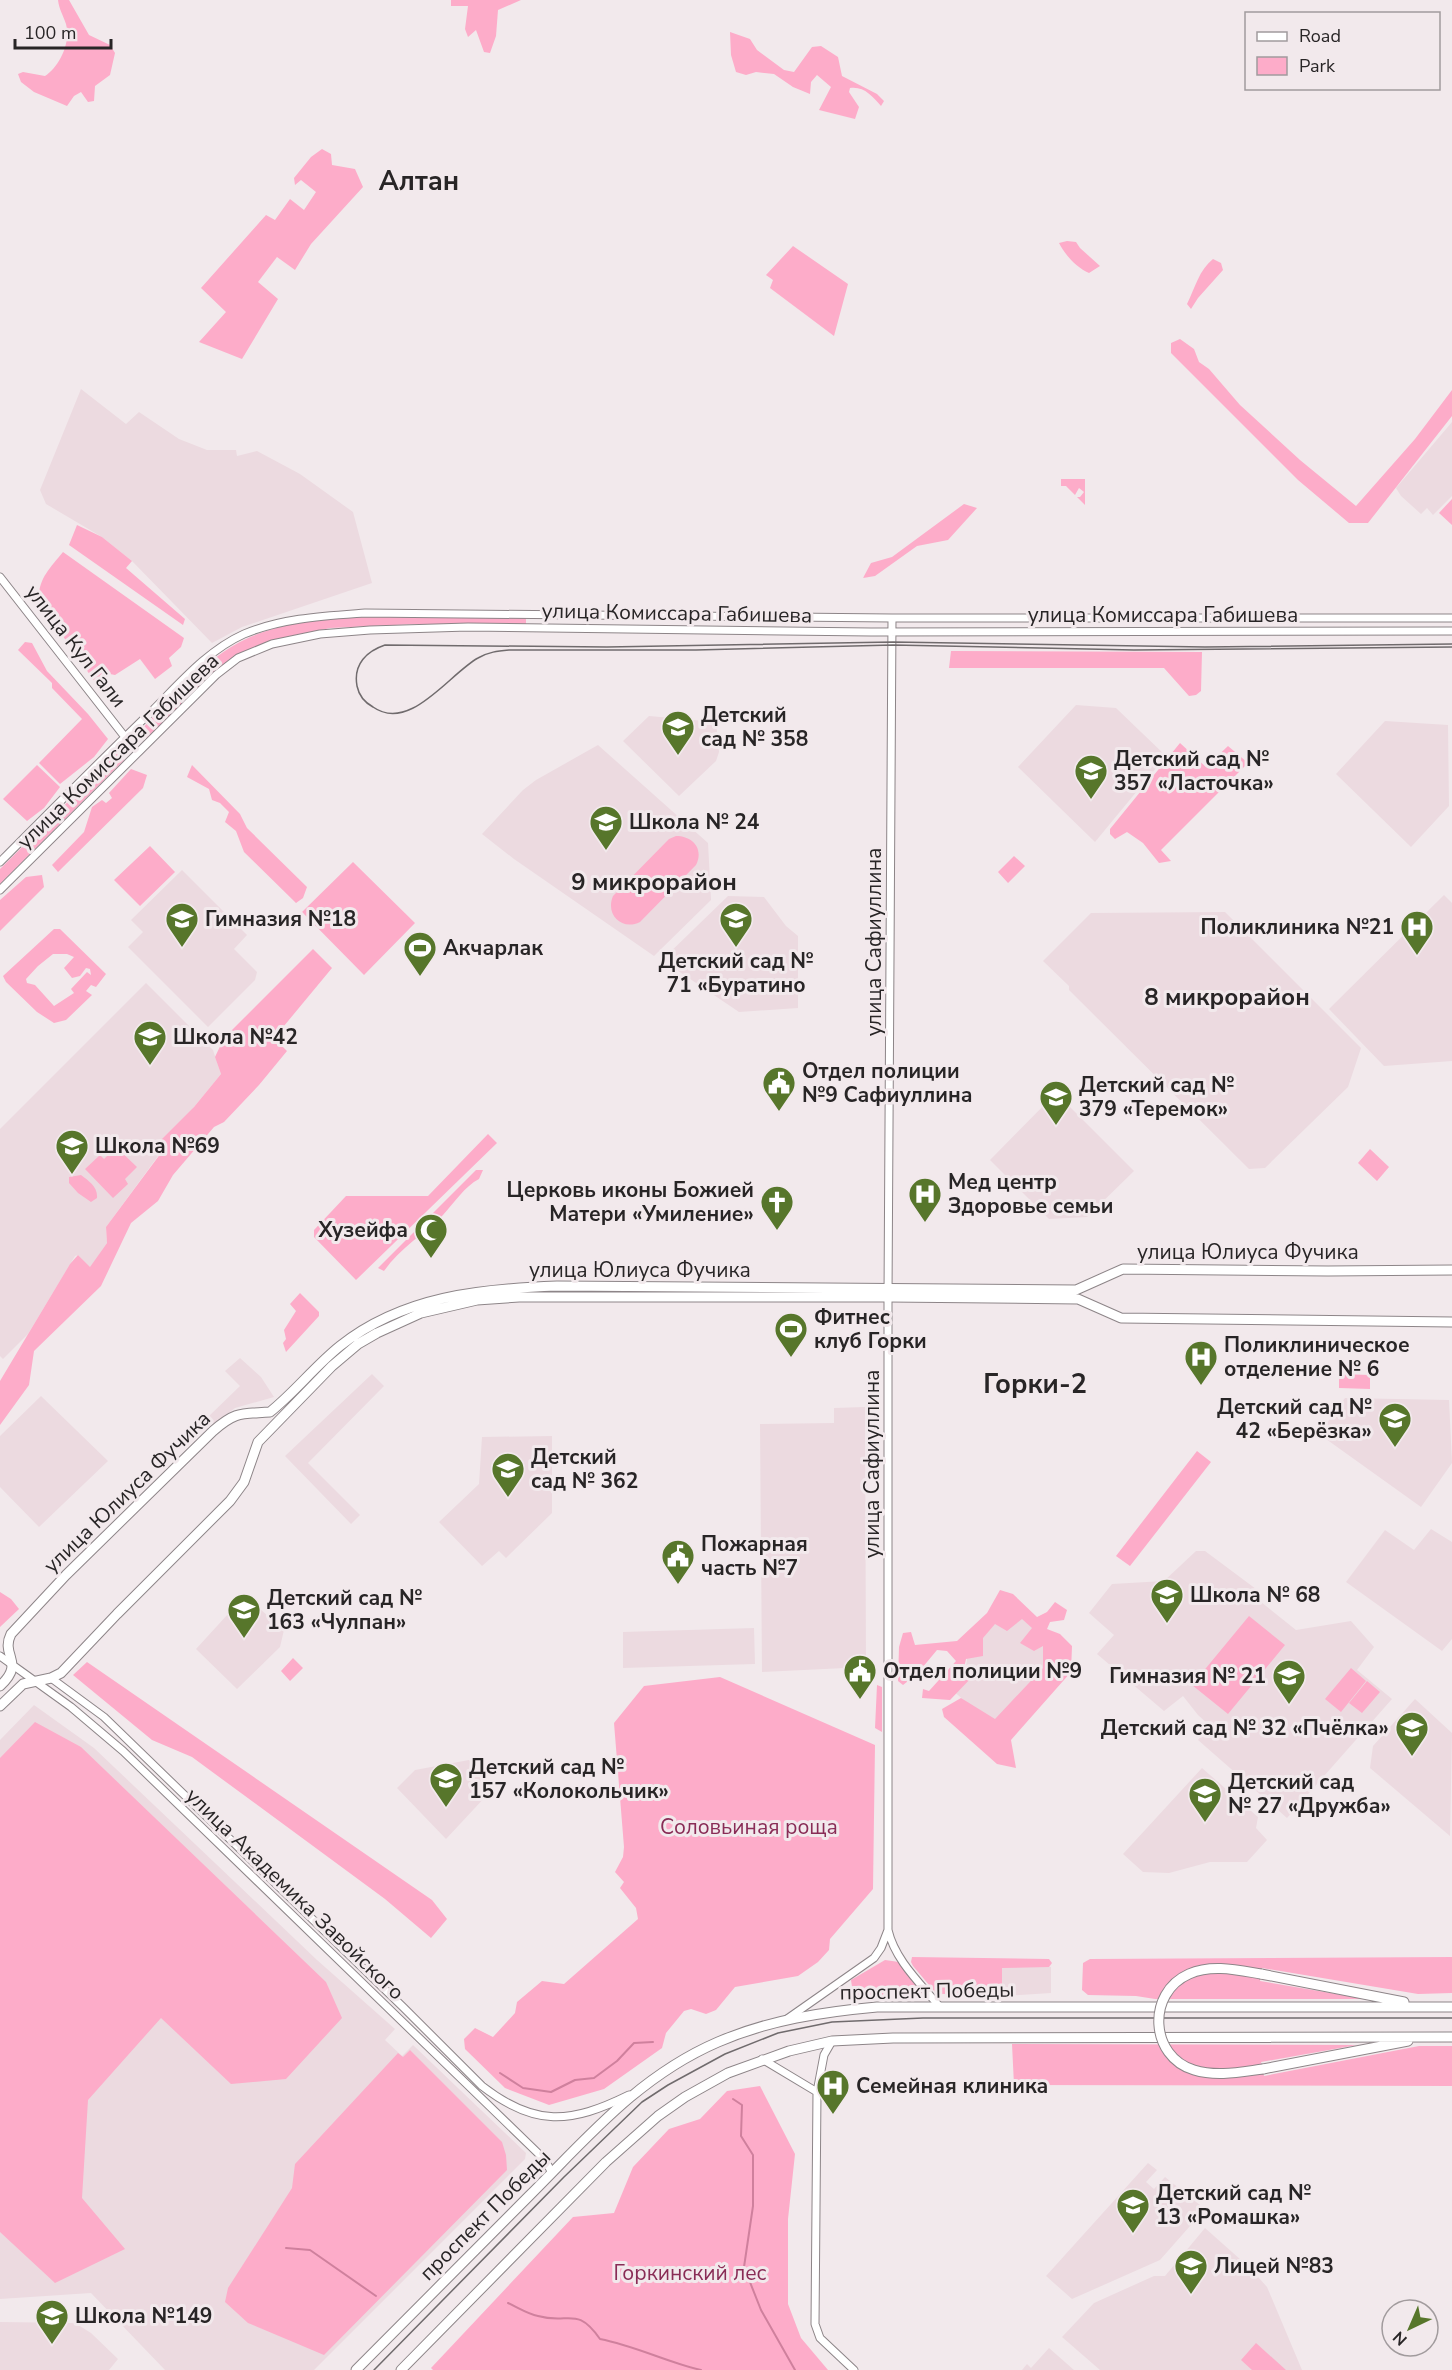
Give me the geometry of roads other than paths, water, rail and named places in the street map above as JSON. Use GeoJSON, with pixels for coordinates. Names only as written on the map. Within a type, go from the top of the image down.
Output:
{"type":"FeatureCollection","features":[{"type":"Feature","properties":{"kind":"main road","name":"улица Юлиуса Фучика"},"geometry":{"type":"LineString","coordinates":[[0,1706],[23,1684],[51,1678],[61,1673],[230,1501],[244,1482],[254,1448],[267,1431],[348,1352],[377,1333],[421,1313],[477,1300],[613,1292],[1076,1290],[1123,1269],[1452,1270]]}},
{"type":"Feature","properties":{"kind":"main road","name":"улица Юлиуса Фучика"},"geometry":{"type":"LineString","coordinates":[[12,1665],[4,1643],[11,1634],[66,1575],[213,1431],[229,1417],[244,1413],[271,1411],[339,1347],[359,1332],[408,1308],[439,1298],[474,1291],[557,1286],[613,1292]]}},
{"type":"Feature","properties":{"kind":"main road","name":"улица Юлиуса Фучика"},"geometry":{"type":"LineString","coordinates":[[888,1292],[1078,1299],[1121,1318],[1452,1322]]}},
{"type":"Feature","properties":{"kind":"main road"},"geometry":{"type":"LineString","coordinates":[[267,1431],[271,1411]]}},
{"type":"Feature","properties":{"kind":"main road"},"geometry":{"type":"LineString","coordinates":[[0,1686],[9,1678],[12,1665]]}},
{"type":"Feature","properties":{"kind":"main road"},"geometry":{"type":"LineString","coordinates":[[1424,2006],[1234,1969],[1206,1969],[1187,1975],[1173,1984],[1167,1992],[1157,2017],[1163,2044],[1170,2055],[1192,2070],[1209,2074],[1263,2069],[1426,2037]]}},
{"type":"Feature","properties":{"kind":"main road","name":"проспект Победы"},"geometry":{"type":"LineString","coordinates":[[356,2370],[631,2094],[686,2058],[718,2042],[787,2019],[821,2012],[877,2007],[1452,2007]]}},
{"type":"Feature","properties":{"kind":"main road"},"geometry":{"type":"LineString","coordinates":[[401,2370],[635,2134],[685,2097],[728,2073],[762,2060],[813,2044],[832,2041],[904,2038],[1452,2037]]}},
{"type":"Feature","properties":{"kind":"street","name":"улица Кул Гали"},"geometry":{"type":"LineString","coordinates":[[0,577],[125,737]]}},
{"type":"Feature","properties":{"kind":"street","name":"улица Комиссара Габишева"},"geometry":{"type":"LineString","coordinates":[[0,862],[193,671],[227,643],[262,628],[314,616],[383,613],[892,618],[1452,618]]}},
{"type":"Feature","properties":{"kind":"street","name":"улица Сафиуллина"},"geometry":{"type":"LineString","coordinates":[[892,618],[888,1292],[888,1930],[891,1942],[899,1955],[939,2006]]}},
{"type":"Feature","properties":{"kind":"street","name":"улица Комиссара Габишева"},"geometry":{"type":"LineString","coordinates":[[0,890],[216,675],[238,658],[272,644],[312,635],[370,630],[468,627],[893,632],[1452,631]]}},
{"type":"Feature","properties":{"kind":"street","name":"улица Академика Завойского"},"geometry":{"type":"LineString","coordinates":[[0,1656],[91,1722],[123,1750],[537,2152],[552,2173]]}},
{"type":"Feature","properties":{"kind":"street","name":"улица Академика Завойского"},"geometry":{"type":"LineString","coordinates":[[51,1678],[100,1714],[482,2086],[496,2097],[516,2109],[541,2116],[566,2117],[588,2114],[631,2094]]}},
{"type":"Feature","properties":{"kind":"street"},"geometry":{"type":"LineString","coordinates":[[91,1722],[94,1714],[100,1714]]}},
{"type":"Feature","properties":{"kind":"street"},"geometry":{"type":"LineString","coordinates":[[787,2019],[874,1958],[888,1930]]}},
{"type":"Feature","properties":{"kind":"street"},"geometry":{"type":"LineString","coordinates":[[832,2041],[825,2055],[817,2092],[815,2324],[820,2338],[854,2370]]}},
{"type":"Feature","properties":{"kind":"street"},"geometry":{"type":"LineString","coordinates":[[762,2060],[790,2074],[817,2092]]}},
{"type":"Feature","properties":{"kind":"waterway"},"geometry":{"type":"LineString","coordinates":[[500,2073],[523,2088],[551,2092],[575,2080],[594,2078],[617,2061],[634,2043],[653,2042]]}},
{"type":"Feature","properties":{"kind":"waterway"},"geometry":{"type":"LineString","coordinates":[[733,2099],[742,2105],[741,2136],[753,2155],[753,2206],[744,2267],[761,2310],[795,2370]]}},
{"type":"Feature","properties":{"kind":"waterway"},"geometry":{"type":"LineString","coordinates":[[286,2248],[310,2250],[376,2296]]}},
{"type":"Feature","properties":{"kind":"waterway"},"geometry":{"type":"LineString","coordinates":[[508,2303],[538,2316],[578,2319],[585,2322],[600,2339],[701,2370]]}},
{"type":"Feature","properties":{"kind":"tram line"},"geometry":{"type":"LineString","coordinates":[[1452,644],[1205,647],[893,642],[607,647],[385,645],[367,655],[359,665],[356,678],[358,690],[367,703],[387,713],[401,713],[428,698],[478,658],[489,653],[509,650],[696,650],[893,645],[1134,650],[1452,647]]}},
{"type":"Feature","properties":{"kind":"tram line"},"geometry":{"type":"LineString","coordinates":[[374,2370],[564,2177],[642,2102],[725,2054],[778,2033],[832,2022],[923,2018],[1452,2018]]}},
{"type":"Feature","properties":{"kind":"place","name":"Детский сад № 358"},"geometry":{"type":"Point","coordinates":[678,756]}},
{"type":"Feature","properties":{"kind":"place","name":"Детский сад № 357 «Ласточка»"},"geometry":{"type":"Point","coordinates":[1091,800]}},
{"type":"Feature","properties":{"kind":"place","name":"Школа № 24"},"geometry":{"type":"Point","coordinates":[606,851]}},
{"type":"Feature","properties":{"kind":"place","name":"Гимназия №18"},"geometry":{"type":"Point","coordinates":[182,948]}},
{"type":"Feature","properties":{"kind":"place","name":"Детский сад № 71 «Буратино"},"geometry":{"type":"Point","coordinates":[736,948]}},
{"type":"Feature","properties":{"kind":"place","name":"Поликлиника №21"},"geometry":{"type":"Point","coordinates":[1417,956]}},
{"type":"Feature","properties":{"kind":"place","name":"Акчарлак"},"geometry":{"type":"Point","coordinates":[420,977]}},
{"type":"Feature","properties":{"kind":"place","name":"Школа №42"},"geometry":{"type":"Point","coordinates":[150,1066]}},
{"type":"Feature","properties":{"kind":"place","name":"Отдел полиции №9 Сафиуллина"},"geometry":{"type":"Point","coordinates":[779,1112]}},
{"type":"Feature","properties":{"kind":"place","name":"Детский сад № 379 «Теремок»"},"geometry":{"type":"Point","coordinates":[1056,1126]}},
{"type":"Feature","properties":{"kind":"place","name":"Школа №69"},"geometry":{"type":"Point","coordinates":[72,1175]}},
{"type":"Feature","properties":{"kind":"place","name":"Мед центр Здоровье семьи"},"geometry":{"type":"Point","coordinates":[925,1223]}},
{"type":"Feature","properties":{"kind":"place","name":"Церковь иконы Божией Матери «Умиление»"},"geometry":{"type":"Point","coordinates":[777,1231]}},
{"type":"Feature","properties":{"kind":"place","name":"Хузейфа"},"geometry":{"type":"Point","coordinates":[431,1259]}},
{"type":"Feature","properties":{"kind":"place","name":"Фитнес клуб Горки"},"geometry":{"type":"Point","coordinates":[791,1358]}},
{"type":"Feature","properties":{"kind":"place","name":"Поликлиническое отделение № 6"},"geometry":{"type":"Point","coordinates":[1201,1386]}},
{"type":"Feature","properties":{"kind":"place","name":"Детский сад № 42 «Берёзка»"},"geometry":{"type":"Point","coordinates":[1395,1448]}},
{"type":"Feature","properties":{"kind":"place","name":"Детский сад № 362"},"geometry":{"type":"Point","coordinates":[508,1498]}},
{"type":"Feature","properties":{"kind":"place","name":"Пожарная часть №7"},"geometry":{"type":"Point","coordinates":[678,1585]}},
{"type":"Feature","properties":{"kind":"place","name":"Школа № 68"},"geometry":{"type":"Point","coordinates":[1167,1624]}},
{"type":"Feature","properties":{"kind":"place","name":"Детский сад № 163 «Чулпан»"},"geometry":{"type":"Point","coordinates":[244,1639]}},
{"type":"Feature","properties":{"kind":"place","name":"Отдел полиции №9"},"geometry":{"type":"Point","coordinates":[860,1700]}},
{"type":"Feature","properties":{"kind":"place","name":"Гимназия № 21"},"geometry":{"type":"Point","coordinates":[1289,1705]}},
{"type":"Feature","properties":{"kind":"place","name":"Детский сад № 32 «Пчёлка»"},"geometry":{"type":"Point","coordinates":[1412,1757]}},
{"type":"Feature","properties":{"kind":"place","name":"Детский сад № 157 «Колокольчик»"},"geometry":{"type":"Point","coordinates":[446,1808]}},
{"type":"Feature","properties":{"kind":"place","name":"Детский сад № 27 «Дружба»"},"geometry":{"type":"Point","coordinates":[1205,1823]}},
{"type":"Feature","properties":{"kind":"place","name":"Семейная клиника"},"geometry":{"type":"Point","coordinates":[833,2115]}},
{"type":"Feature","properties":{"kind":"place","name":"Детский сад № 13 «Ромашка»"},"geometry":{"type":"Point","coordinates":[1133,2234]}},
{"type":"Feature","properties":{"kind":"place","name":"Лицей №83"},"geometry":{"type":"Point","coordinates":[1191,2295]}},
{"type":"Feature","properties":{"kind":"place","name":"Школа №149"},"geometry":{"type":"Point","coordinates":[52,2345]}},
{"type":"Feature","properties":{"kind":"district","name":"Алтан"},"geometry":{"type":"Point","coordinates":[419,181]}},
{"type":"Feature","properties":{"kind":"district","name":"9 микрорайон"},"geometry":{"type":"Point","coordinates":[654,882]}},
{"type":"Feature","properties":{"kind":"district","name":"8 микрорайон"},"geometry":{"type":"Point","coordinates":[1227,997]}},
{"type":"Feature","properties":{"kind":"district","name":"Горки-2"},"geometry":{"type":"Point","coordinates":[1035,1384]}},
{"type":"Feature","properties":{"kind":"park label","name":"Соловьиная роща"},"geometry":{"type":"Point","coordinates":[749,1827]}},
{"type":"Feature","properties":{"kind":"park label","name":"Горкинский лес"},"geometry":{"type":"Point","coordinates":[690,2273]}}]}
